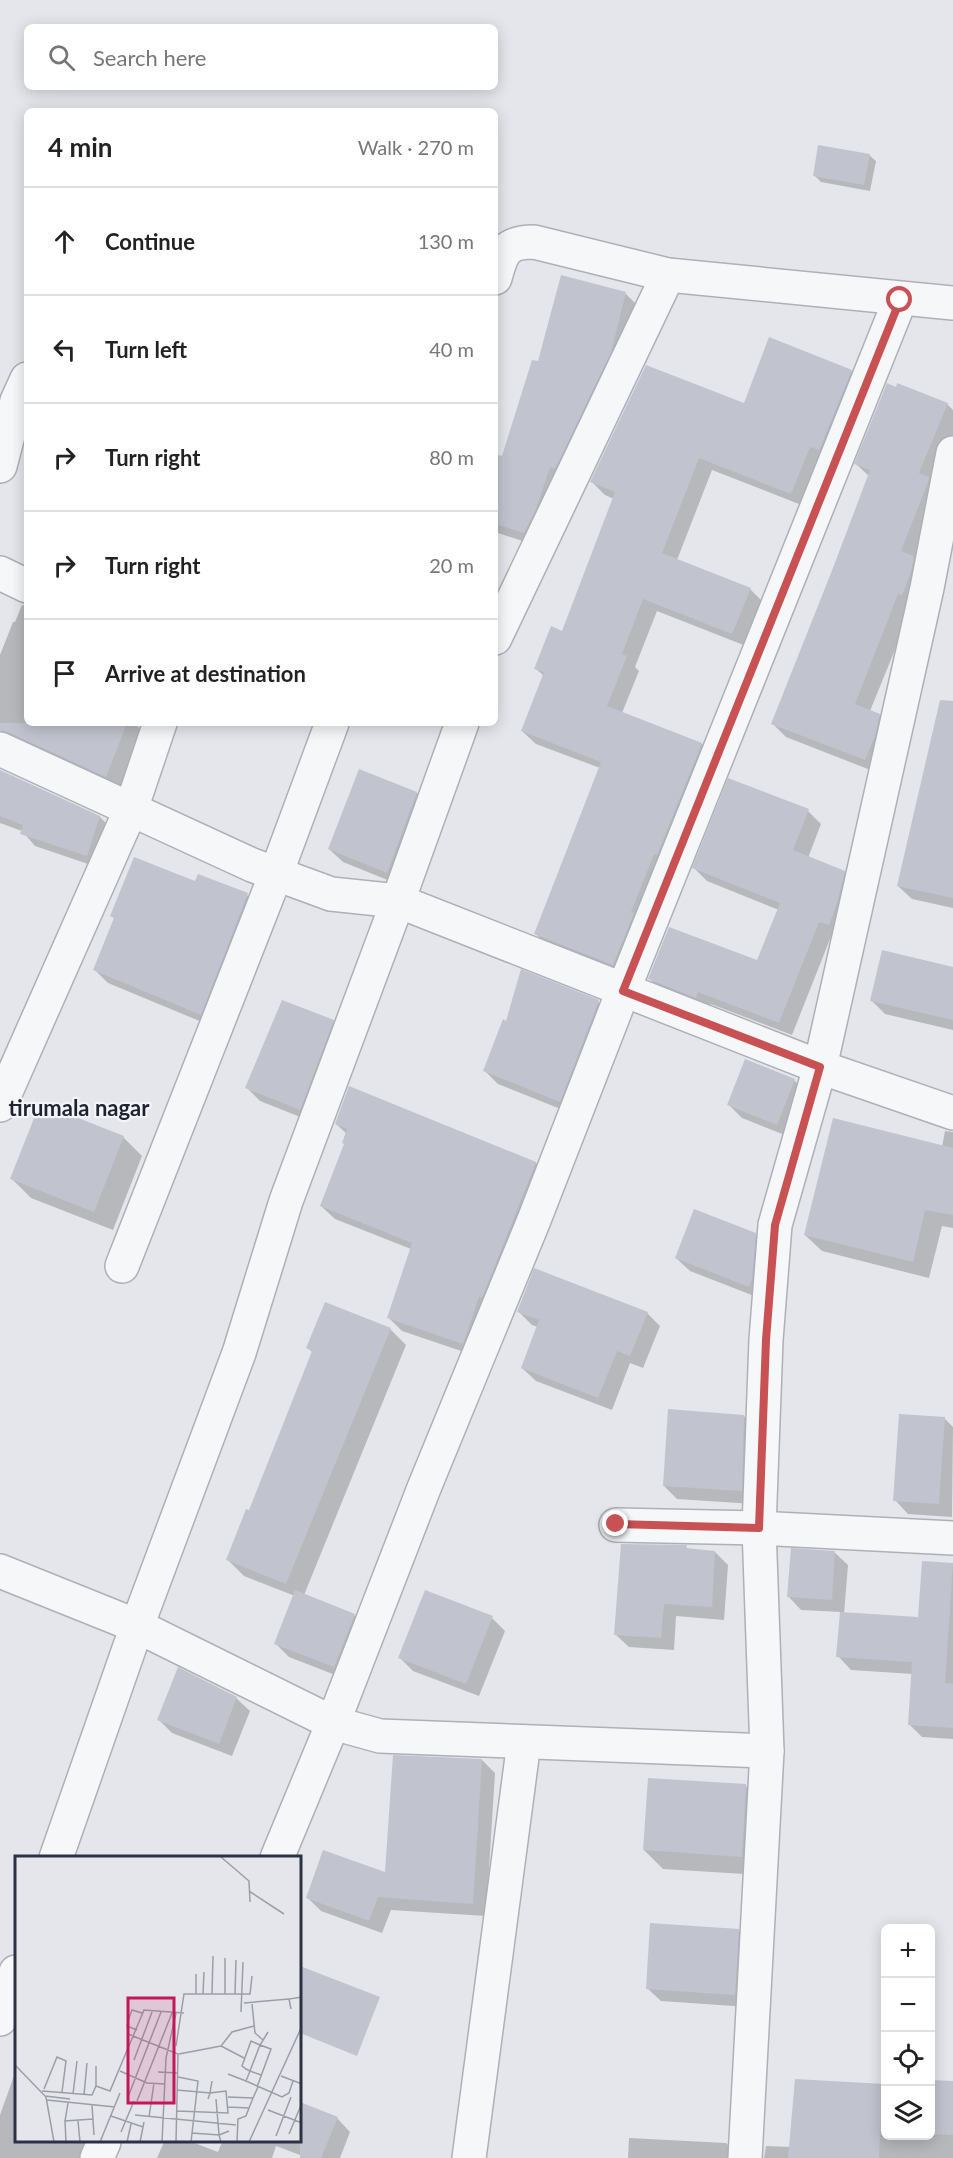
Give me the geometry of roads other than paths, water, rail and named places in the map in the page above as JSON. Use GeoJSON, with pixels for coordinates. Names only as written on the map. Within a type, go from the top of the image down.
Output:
{"type":"FeatureCollection","features":[{"type":"Feature","properties":{"kind":"street"},"geometry":{"type":"LineString","coordinates":[[498,266],[501,255],[510,246],[519,242],[534,242],[668,276],[900,300],[953,303]]}},
{"type":"Feature","properties":{"kind":"street"},"geometry":{"type":"LineString","coordinates":[[498,632],[668,276]]}},
{"type":"Feature","properties":{"kind":"street"},"geometry":{"type":"LineString","coordinates":[[278,1856],[333,1723],[424,1488],[534,1220],[623,991],[900,300]]}},
{"type":"Feature","properties":{"kind":"street"},"geometry":{"type":"LineString","coordinates":[[0,466],[17,401],[24,386]]}},
{"type":"Feature","properties":{"kind":"street"},"geometry":{"type":"LineString","coordinates":[[745,2158],[767,1751],[759,1528],[766,1340],[775,1225],[820,1067],[927,588],[953,453]]}},
{"type":"Feature","properties":{"kind":"street"},"geometry":{"type":"LineString","coordinates":[[0,573],[24,585]]}},
{"type":"Feature","properties":{"kind":"street"},"geometry":{"type":"LineString","coordinates":[[0,1105],[130,809],[159,726]]}},
{"type":"Feature","properties":{"kind":"street"},"geometry":{"type":"LineString","coordinates":[[122,1266],[276,874],[331,726]]}},
{"type":"Feature","properties":{"kind":"street"},"geometry":{"type":"LineString","coordinates":[[57,1856],[137,1626],[239,1353],[286,1200],[399,901],[461,726]]}},
{"type":"Feature","properties":{"kind":"street"},"geometry":{"type":"LineString","coordinates":[[0,748],[252,865],[331,894],[399,901],[820,1067],[953,1113]]}},
{"type":"Feature","properties":{"kind":"street"},"geometry":{"type":"LineString","coordinates":[[616,1524],[759,1528],[953,1538]]}},
{"type":"Feature","properties":{"kind":"street"},"geometry":{"type":"LineString","coordinates":[[0,1572],[137,1626],[333,1723],[380,1736],[767,1751]]}},
{"type":"Feature","properties":{"kind":"street"},"geometry":{"type":"LineString","coordinates":[[469,2158],[524,1742]]}},
{"type":"Feature","properties":{"kind":"street"},"geometry":{"type":"LineString","coordinates":[[0,2019],[15,1975]]}},
{"type":"Feature","properties":{"kind":"street"},"geometry":{"type":"LineString","coordinates":[[97,2158],[104,2143]]}},
{"type":"Feature","properties":{"kind":"district","name":"tirumala nagar"},"geometry":{"type":"Point","coordinates":[79,1107]}}]}
